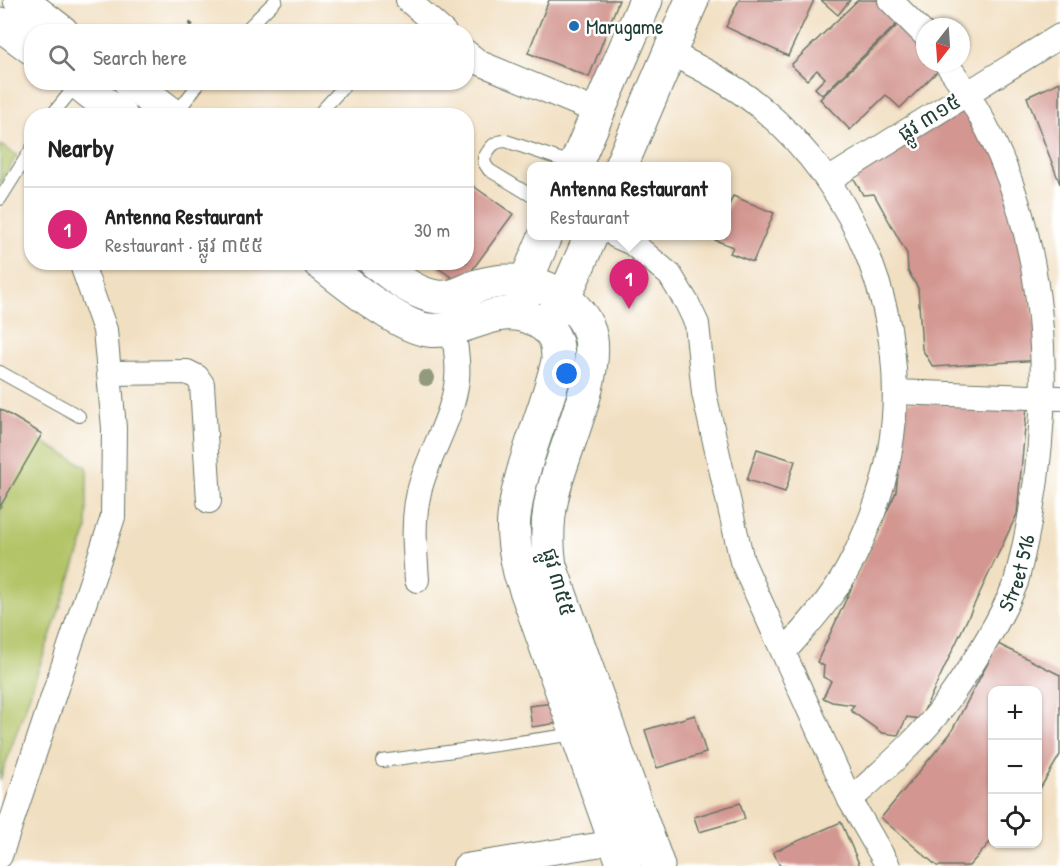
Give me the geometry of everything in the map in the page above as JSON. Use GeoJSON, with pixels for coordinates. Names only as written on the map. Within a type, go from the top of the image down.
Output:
{"type":"FeatureCollection","features":[{"type":"Feature","properties":{"kind":"main road"},"geometry":{"type":"LineString","coordinates":[[20,0],[52,24]]}},
{"type":"Feature","properties":{"kind":"main road"},"geometry":{"type":"LineString","coordinates":[[577,162],[645,0]]}},
{"type":"Feature","properties":{"kind":"main road"},"geometry":{"type":"LineString","coordinates":[[623,162],[692,0]]}},
{"type":"Feature","properties":{"kind":"main road"},"geometry":{"type":"LineString","coordinates":[[0,24],[24,42]]}},
{"type":"Feature","properties":{"kind":"main road"},"geometry":{"type":"LineString","coordinates":[[86,90],[110,108]]}},
{"type":"Feature","properties":{"kind":"main road"},"geometry":{"type":"LineString","coordinates":[[140,90],[164,108]]}},
{"type":"Feature","properties":{"kind":"main road"},"geometry":{"type":"LineString","coordinates":[[532,320],[526,281],[543,240]]}},
{"type":"Feature","properties":{"kind":"main road"},"geometry":{"type":"LineString","coordinates":[[330,270],[379,307],[428,330],[453,328],[494,314],[532,320],[564,298],[589,240]]}},
{"type":"Feature","properties":{"kind":"main road"},"geometry":{"type":"LineString","coordinates":[[387,270],[420,293],[437,297],[450,297],[479,286],[526,281],[540,285],[564,298]]}},
{"type":"Feature","properties":{"kind":"main road","name":"ផ្លូវ ៣៥៥"},"geometry":{"type":"LineString","coordinates":[[564,298],[575,308],[586,325],[591,339],[591,363],[553,491],[547,524],[549,557],[628,845]]}},
{"type":"Feature","properties":{"kind":"main road","name":"ផ្លូវ ៣៥៥"},"geometry":{"type":"LineString","coordinates":[[532,320],[553,334],[558,360],[522,482],[514,519],[515,550],[520,573],[577,733],[628,845],[658,866]]}},
{"type":"Feature","properties":{"kind":"street"},"geometry":{"type":"LineString","coordinates":[[408,0],[435,24]]}},
{"type":"Feature","properties":{"kind":"street"},"geometry":{"type":"LineString","coordinates":[[890,0],[916,26]]}},
{"type":"Feature","properties":{"kind":"street","name":"ផ្លូវ ៣១៥"},"geometry":{"type":"LineString","coordinates":[[828,180],[1060,36]]}},
{"type":"Feature","properties":{"kind":"street"},"geometry":{"type":"LineString","coordinates":[[670,53],[716,76],[758,106],[796,141],[828,180],[865,246],[888,318],[895,392],[890,450],[876,506],[853,559],[841,579],[822,608],[784,652]]}},
{"type":"Feature","properties":{"kind":"street"},"geometry":{"type":"LineString","coordinates":[[474,58],[480,63],[598,112]]}},
{"type":"Feature","properties":{"kind":"street","name":"Street 516"},"geometry":{"type":"LineString","coordinates":[[850,800],[902,754],[947,702],[985,645],[1016,583],[1037,517],[1051,450],[1057,398],[1051,318],[1035,239],[1007,163],[968,93],[953,72]]}},
{"type":"Feature","properties":{"kind":"street"},"geometry":{"type":"LineString","coordinates":[[625,240],[632,243],[670,275],[697,324],[704,393],[742,561],[850,800],[888,866]]}},
{"type":"Feature","properties":{"kind":"street"},"geometry":{"type":"LineString","coordinates":[[0,856],[113,517],[114,428],[105,330],[84,270]]}},
{"type":"Feature","properties":{"kind":"street"},"geometry":{"type":"LineString","coordinates":[[417,580],[414,535],[419,491],[452,403],[457,380],[458,363],[453,328]]}},
{"type":"Feature","properties":{"kind":"street"},"geometry":{"type":"LineString","coordinates":[[109,373],[187,372],[197,377],[202,384],[209,501]]}},
{"type":"Feature","properties":{"kind":"street"},"geometry":{"type":"LineString","coordinates":[[895,392],[1057,398]]}},
{"type":"Feature","properties":{"kind":"street"},"geometry":{"type":"LineString","coordinates":[[465,866],[597,845],[628,845]]}},
{"type":"Feature","properties":{"kind":"lane"},"geometry":{"type":"LineString","coordinates":[[252,24],[276,0]]}},
{"type":"Feature","properties":{"kind":"lane"},"geometry":{"type":"LineString","coordinates":[[57,108],[71,90]]}},
{"type":"Feature","properties":{"kind":"lane"},"geometry":{"type":"LineString","coordinates":[[180,108],[194,90]]}},
{"type":"Feature","properties":{"kind":"lane"},"geometry":{"type":"LineString","coordinates":[[324,108],[341,90]]}},
{"type":"Feature","properties":{"kind":"lane"},"geometry":{"type":"LineString","coordinates":[[527,194],[489,171],[484,158],[493,144],[506,141],[564,162]]}},
{"type":"Feature","properties":{"kind":"lane"},"geometry":{"type":"LineString","coordinates":[[0,199],[24,161]]}},
{"type":"Feature","properties":{"kind":"lane"},"geometry":{"type":"LineString","coordinates":[[0,372],[79,416]]}},
{"type":"Feature","properties":{"kind":"lane"},"geometry":{"type":"LineString","coordinates":[[382,761],[577,733]]}},
{"type":"Feature","properties":{"kind":"green space"},"geometry":{"type":"Polygon","coordinates":[[[0,145],[17,155],[0,184],[0,145]]]}},
{"type":"Feature","properties":{"kind":"green space"},"geometry":{"type":"Polygon","coordinates":[[[0,418],[87,467],[87,530],[0,780],[0,418]]]}},
{"type":"Feature","properties":{"kind":"building","name":"Marugame"},"geometry":{"type":"Polygon","coordinates":[[[549,0],[619,0],[589,77],[528,53],[549,0]]]}},
{"type":"Feature","properties":{"kind":"building"},"geometry":{"type":"Polygon","coordinates":[[[739,0],[814,0],[788,56],[726,27],[739,0]]]}},
{"type":"Feature","properties":{"kind":"building"},"geometry":{"type":"Polygon","coordinates":[[[821,0],[850,0],[838,15],[821,0]]]}},
{"type":"Feature","properties":{"kind":"building"},"geometry":{"type":"Polygon","coordinates":[[[858,0],[877,0],[899,22],[822,95],[815,88],[825,78],[817,70],[807,80],[791,65],[858,0]]]}},
{"type":"Feature","properties":{"kind":"building"},"geometry":{"type":"Polygon","coordinates":[[[903,20],[916,33],[916,72],[937,72],[900,108],[886,95],[850,130],[820,99],[903,20]]]}},
{"type":"Feature","properties":{"kind":"building"},"geometry":{"type":"Polygon","coordinates":[[[1060,82],[1060,184],[1027,97],[1060,82]]]}},
{"type":"Feature","properties":{"kind":"building"},"geometry":{"type":"Polygon","coordinates":[[[973,105],[1005,163],[1042,360],[933,367],[922,349],[918,288],[908,271],[907,254],[874,194],[863,195],[849,169],[973,105]]]}},
{"type":"Feature","properties":{"kind":"building"},"geometry":{"type":"Polygon","coordinates":[[[474,187],[513,214],[474,268],[474,187]]]}},
{"type":"Feature","properties":{"kind":"building"},"geometry":{"type":"Polygon","coordinates":[[[733,196],[774,213],[753,262],[730,253],[733,247],[715,240],[731,240],[733,196]]]}},
{"type":"Feature","properties":{"kind":"building"},"geometry":{"type":"Polygon","coordinates":[[[441,270],[472,270],[462,284],[441,270]]]}},
{"type":"Feature","properties":{"kind":"building"},"geometry":{"type":"Polygon","coordinates":[[[905,402],[1027,406],[1017,514],[920,719],[907,717],[898,735],[882,733],[850,710],[854,705],[832,702],[823,698],[831,681],[823,677],[824,666],[817,662],[896,492],[905,402]]]}},
{"type":"Feature","properties":{"kind":"building"},"geometry":{"type":"Polygon","coordinates":[[[0,409],[42,434],[0,507],[0,409]]]}},
{"type":"Feature","properties":{"kind":"building"},"geometry":{"type":"Polygon","coordinates":[[[757,449],[795,461],[785,492],[747,480],[757,449]]]}},
{"type":"Feature","properties":{"kind":"building"},"geometry":{"type":"Polygon","coordinates":[[[998,644],[1060,675],[1060,755],[1042,785],[1042,686],[988,686],[988,845],[969,866],[937,866],[881,818],[950,734],[998,644]]]}},
{"type":"Feature","properties":{"kind":"building"},"geometry":{"type":"Polygon","coordinates":[[[562,702],[565,722],[532,727],[529,706],[562,702]]]}},
{"type":"Feature","properties":{"kind":"building"},"geometry":{"type":"Polygon","coordinates":[[[695,715],[706,753],[657,768],[645,730],[695,715]]]}},
{"type":"Feature","properties":{"kind":"building"},"geometry":{"type":"Polygon","coordinates":[[[740,803],[745,819],[699,832],[694,817],[740,803]]]}},
{"type":"Feature","properties":{"kind":"building"},"geometry":{"type":"Polygon","coordinates":[[[841,822],[860,866],[780,866],[773,852],[841,822]]]}},
{"type":"Feature","properties":{"kind":"place","name":"Marugame"},"geometry":{"type":"Point","coordinates":[574,26]}},
{"type":"Feature","properties":{"kind":"place","name":"Antenna Restaurant"},"geometry":{"type":"Point","coordinates":[629,309]}}]}
